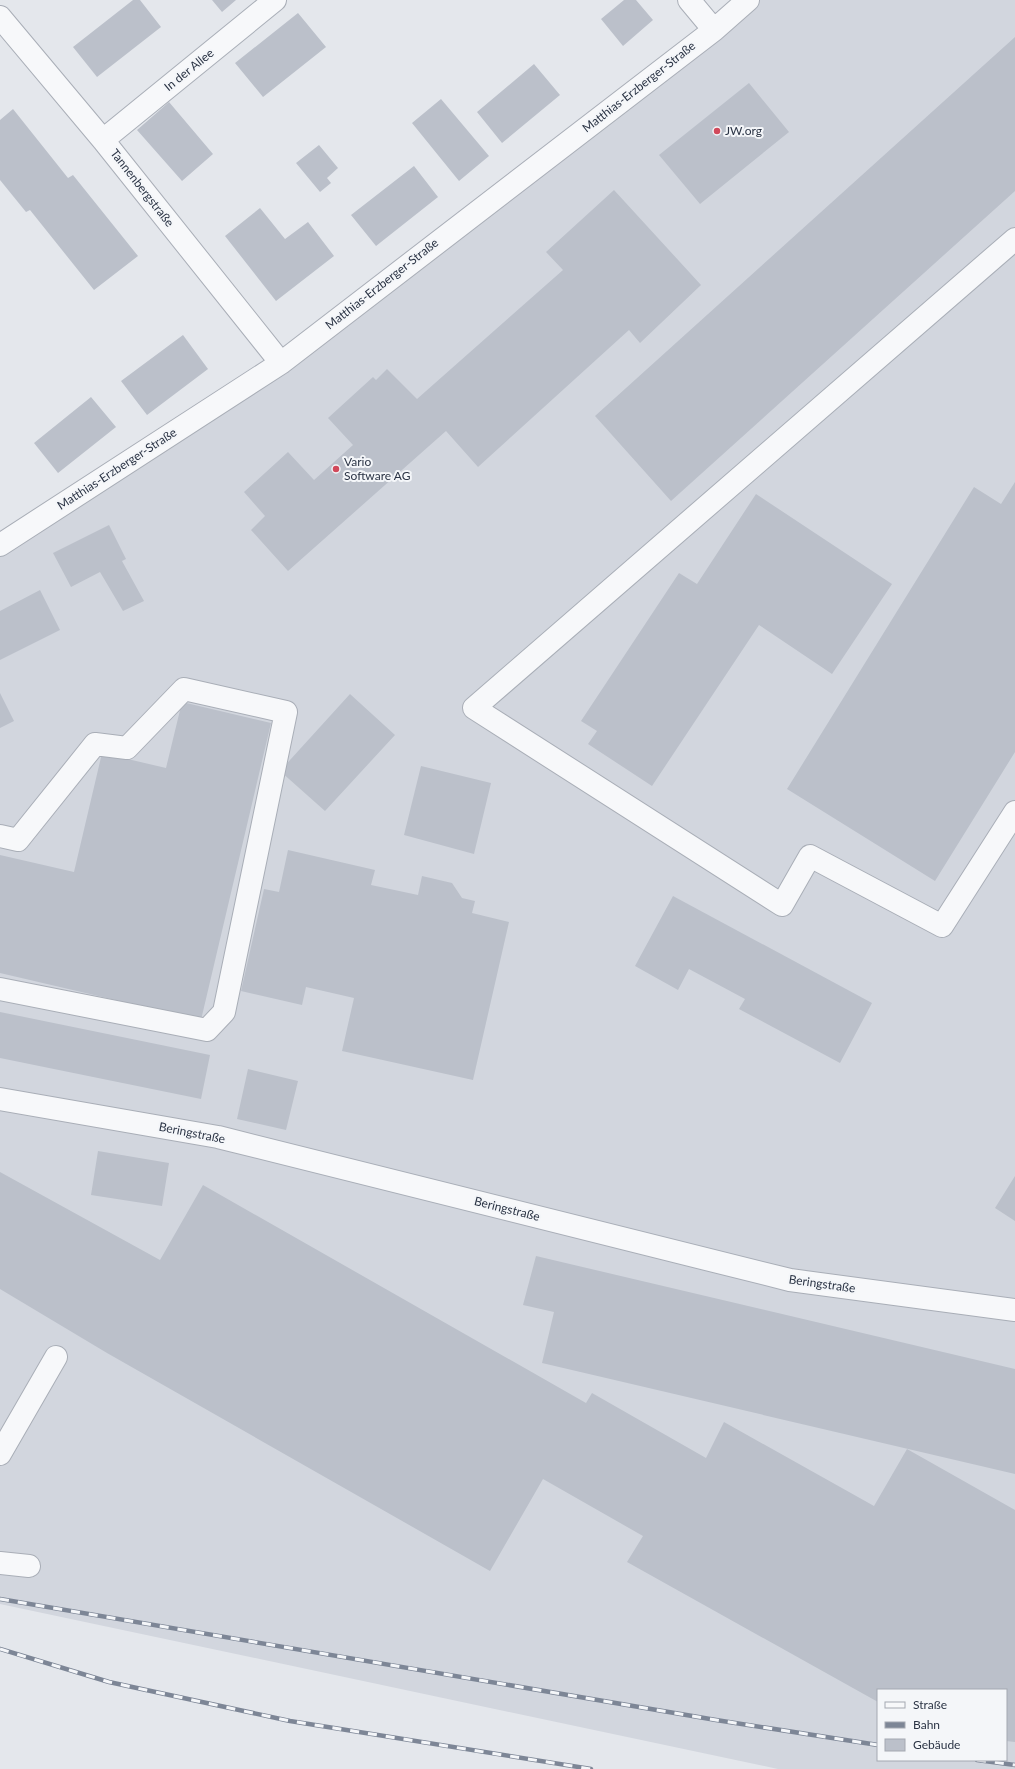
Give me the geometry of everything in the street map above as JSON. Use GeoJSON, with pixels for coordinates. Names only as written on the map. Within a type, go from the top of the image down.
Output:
{"type":"FeatureCollection","features":[{"type":"Feature","properties":{"kind":"street","name":"In der Allee"},"geometry":{"type":"LineString","coordinates":[[103,140],[275,0]]}},
{"type":"Feature","properties":{"kind":"street"},"geometry":{"type":"LineString","coordinates":[[689,0],[714,30]]}},
{"type":"Feature","properties":{"kind":"street","name":"Matthias-Erzberger-Straße"},"geometry":{"type":"LineString","coordinates":[[0,545],[281,363],[714,30],[748,0]]}},
{"type":"Feature","properties":{"kind":"street","name":"Tannenbergstraße"},"geometry":{"type":"LineString","coordinates":[[0,17],[103,140],[281,363]]}},
{"type":"Feature","properties":{"kind":"street"},"geometry":{"type":"LineString","coordinates":[[1015,239],[474,708],[782,905],[810,856],[942,926],[1015,812]]}},
{"type":"Feature","properties":{"kind":"street"},"geometry":{"type":"LineString","coordinates":[[0,836],[18,840],[95,744],[127,748],[184,689],[286,712],[224,1012],[206,1030],[0,989]]}},
{"type":"Feature","properties":{"kind":"street","name":"Beringstraße"},"geometry":{"type":"LineString","coordinates":[[0,1099],[218,1137],[790,1280],[1015,1310]]}},
{"type":"Feature","properties":{"kind":"street"},"geometry":{"type":"LineString","coordinates":[[0,1454],[56,1357]]}},
{"type":"Feature","properties":{"kind":"street"},"geometry":{"type":"LineString","coordinates":[[0,1563],[29,1566]]}},
{"type":"Feature","properties":{"kind":"shaded area"},"geometry":{"type":"Polygon","coordinates":[[[751,0],[1015,0],[1015,1769],[778,1769],[0,1604],[0,545],[281,363],[751,0]]]}},
{"type":"Feature","properties":{"kind":"building"},"geometry":{"type":"Polygon","coordinates":[[[133,0],[140,0],[161,27],[97,77],[73,47],[133,0]]]}},
{"type":"Feature","properties":{"kind":"building"},"geometry":{"type":"Polygon","coordinates":[[[212,0],[236,0],[222,12],[212,0]]]}},
{"type":"Feature","properties":{"kind":"building"},"geometry":{"type":"Polygon","coordinates":[[[624,0],[636,0],[653,20],[623,46],[601,19],[624,0]]]}},
{"type":"Feature","properties":{"kind":"building"},"geometry":{"type":"Polygon","coordinates":[[[298,13],[326,47],[263,97],[235,63],[298,13]]]}},
{"type":"Feature","properties":{"kind":"building"},"geometry":{"type":"Polygon","coordinates":[[[1015,37],[1015,191],[671,501],[595,416],[1015,37]]]}},
{"type":"Feature","properties":{"kind":"building"},"geometry":{"type":"Polygon","coordinates":[[[534,64],[560,95],[502,143],[477,112],[534,64]]]}},
{"type":"Feature","properties":{"kind":"building"},"geometry":{"type":"Polygon","coordinates":[[[749,83],[789,132],[700,204],[659,155],[749,83]]]}},
{"type":"Feature","properties":{"kind":"building"},"geometry":{"type":"Polygon","coordinates":[[[441,99],[489,156],[459,181],[412,123],[441,99]]]}},
{"type":"Feature","properties":{"kind":"building"},"geometry":{"type":"Polygon","coordinates":[[[169,102],[213,154],[182,181],[137,130],[169,102]]]}},
{"type":"Feature","properties":{"kind":"building"},"geometry":{"type":"Polygon","coordinates":[[[13,109],[68,178],[73,175],[138,256],[94,290],[30,210],[26,212],[0,180],[0,120],[13,109]]]}},
{"type":"Feature","properties":{"kind":"building"},"geometry":{"type":"Polygon","coordinates":[[[319,145],[338,168],[327,178],[331,183],[320,192],[296,163],[319,145]]]}},
{"type":"Feature","properties":{"kind":"building"},"geometry":{"type":"Polygon","coordinates":[[[414,166],[438,197],[376,246],[351,215],[414,166]]]}},
{"type":"Feature","properties":{"kind":"building"},"geometry":{"type":"Polygon","coordinates":[[[614,190],[701,285],[640,343],[629,330],[478,467],[446,431],[288,571],[251,530],[265,516],[244,492],[288,452],[314,480],[353,445],[328,418],[373,377],[376,380],[387,369],[417,399],[563,270],[546,252],[614,190]]]}},
{"type":"Feature","properties":{"kind":"building"},"geometry":{"type":"Polygon","coordinates":[[[260,208],[285,239],[308,222],[334,256],[276,301],[225,236],[260,208]]]}},
{"type":"Feature","properties":{"kind":"building"},"geometry":{"type":"Polygon","coordinates":[[[183,335],[208,369],[147,415],[121,381],[183,335]]]}},
{"type":"Feature","properties":{"kind":"building"},"geometry":{"type":"Polygon","coordinates":[[[91,397],[116,427],[58,473],[34,443],[91,397]]]}},
{"type":"Feature","properties":{"kind":"building"},"geometry":{"type":"Polygon","coordinates":[[[1015,482],[1015,752],[935,881],[787,789],[974,487],[1001,504],[1015,482]]]}},
{"type":"Feature","properties":{"kind":"building"},"geometry":{"type":"Polygon","coordinates":[[[756,494],[892,584],[832,674],[759,625],[652,786],[588,744],[597,731],[581,721],[679,573],[697,584],[756,494]]]}},
{"type":"Feature","properties":{"kind":"building"},"geometry":{"type":"Polygon","coordinates":[[[109,525],[126,559],[122,561],[144,601],[123,611],[100,572],[71,587],[53,553],[109,525]]]}},
{"type":"Feature","properties":{"kind":"building"},"geometry":{"type":"Polygon","coordinates":[[[40,590],[60,630],[0,660],[0,611],[40,590]]]}},
{"type":"Feature","properties":{"kind":"building"},"geometry":{"type":"Polygon","coordinates":[[[0,693],[14,721],[0,728],[0,693]]]}},
{"type":"Feature","properties":{"kind":"building"},"geometry":{"type":"Polygon","coordinates":[[[350,694],[395,735],[325,811],[280,771],[350,694]]]}},
{"type":"Feature","properties":{"kind":"building"},"geometry":{"type":"Polygon","coordinates":[[[182,702],[271,723],[201,1020],[0,973],[0,855],[74,872],[102,753],[166,768],[182,702]]]}},
{"type":"Feature","properties":{"kind":"building"},"geometry":{"type":"Polygon","coordinates":[[[421,766],[491,783],[474,854],[404,835],[421,766]]]}},
{"type":"Feature","properties":{"kind":"building"},"geometry":{"type":"Polygon","coordinates":[[[288,850],[375,870],[371,885],[418,895],[422,876],[452,883],[462,898],[475,901],[472,913],[509,922],[473,1080],[342,1051],[354,998],[306,987],[302,1005],[241,991],[264,889],[279,892],[288,850]]]}},
{"type":"Feature","properties":{"kind":"building"},"geometry":{"type":"Polygon","coordinates":[[[673,896],[872,1003],[840,1063],[739,1009],[745,999],[689,969],[678,990],[635,966],[673,896]]]}},
{"type":"Feature","properties":{"kind":"building"},"geometry":{"type":"Polygon","coordinates":[[[0,1012],[210,1055],[201,1099],[0,1058],[0,1012]]]}},
{"type":"Feature","properties":{"kind":"building"},"geometry":{"type":"Polygon","coordinates":[[[248,1069],[298,1081],[286,1130],[237,1119],[248,1069]]]}},
{"type":"Feature","properties":{"kind":"building"},"geometry":{"type":"Polygon","coordinates":[[[98,1151],[169,1163],[162,1206],[91,1195],[98,1151]]]}},
{"type":"Feature","properties":{"kind":"building"},"geometry":{"type":"Polygon","coordinates":[[[0,1172],[160,1260],[203,1185],[586,1403],[592,1393],[706,1458],[724,1422],[874,1506],[907,1449],[1015,1510],[1015,1742],[1007,1741],[1007,1689],[877,1689],[877,1701],[627,1562],[643,1536],[543,1479],[490,1571],[107,1353],[0,1289],[0,1172]]]}},
{"type":"Feature","properties":{"kind":"building"},"geometry":{"type":"Polygon","coordinates":[[[1015,1176],[1015,1221],[995,1208],[1015,1176]]]}},
{"type":"Feature","properties":{"kind":"building"},"geometry":{"type":"Polygon","coordinates":[[[536,1256],[1015,1369],[1015,1474],[542,1363],[554,1312],[523,1305],[536,1256]]]}},
{"type":"Feature","properties":{"kind":"railway"},"geometry":{"type":"LineString","coordinates":[[0,1599],[716,1720],[877,1745]]}},
{"type":"Feature","properties":{"kind":"railway"},"geometry":{"type":"LineString","coordinates":[[0,1649],[109,1682],[290,1721],[591,1769]]}},
{"type":"Feature","properties":{"kind":"railway"},"geometry":{"type":"LineString","coordinates":[[985,1761],[1015,1765]]}},
{"type":"Feature","properties":{"kind":"place","name":"JW.org"},"geometry":{"type":"Point","coordinates":[717,131]}},
{"type":"Feature","properties":{"kind":"place","name":"Vario Software AG"},"geometry":{"type":"Point","coordinates":[336,469]}}]}
